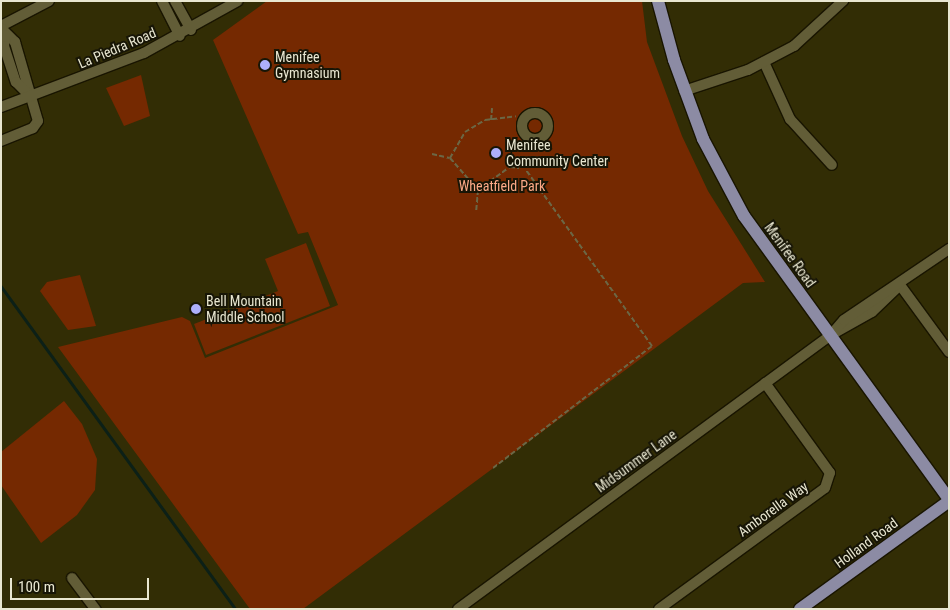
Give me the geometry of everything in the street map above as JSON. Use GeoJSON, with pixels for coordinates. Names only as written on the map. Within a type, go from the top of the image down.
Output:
{"type":"FeatureCollection","features":[{"type":"Feature","properties":{"kind":"main road","name":"Menifee Road"},"geometry":{"type":"LineString","coordinates":[[658,1],[684,91],[703,139],[744,216],[949,500]]}},
{"type":"Feature","properties":{"kind":"main road","name":"Holland Road"},"geometry":{"type":"LineString","coordinates":[[800,609],[949,500]]}},
{"type":"Feature","properties":{"kind":"street"},"geometry":{"type":"LineString","coordinates":[[1,141],[33,128],[38,120],[14,42],[2,30],[49,1]]}},
{"type":"Feature","properties":{"kind":"street"},"geometry":{"type":"LineString","coordinates":[[162,1],[180,36]]}},
{"type":"Feature","properties":{"kind":"street"},"geometry":{"type":"LineString","coordinates":[[174,1],[191,30]]}},
{"type":"Feature","properties":{"kind":"street","name":"La Piedra Road"},"geometry":{"type":"LineString","coordinates":[[1,107],[107,70],[180,36],[238,1]]}},
{"type":"Feature","properties":{"kind":"street"},"geometry":{"type":"LineString","coordinates":[[684,91],[764,62],[811,33],[843,1]]}},
{"type":"Feature","properties":{"kind":"street"},"geometry":{"type":"LineString","coordinates":[[764,62],[790,119],[832,165]]}},
{"type":"Feature","properties":{"kind":"street","name":"Midsummer Lane"},"geometry":{"type":"LineString","coordinates":[[458,609],[830,336],[872,312],[900,285],[949,249]]}},
{"type":"Feature","properties":{"kind":"street"},"geometry":{"type":"LineString","coordinates":[[900,285],[949,352]]}},
{"type":"Feature","properties":{"kind":"street","name":"Amborella Way"},"geometry":{"type":"LineString","coordinates":[[660,609],[825,488],[830,473],[765,383]]}},
{"type":"Feature","properties":{"kind":"street"},"geometry":{"type":"LineString","coordinates":[[72,578],[95,609]]}},
{"type":"Feature","properties":{"kind":"path"},"geometry":{"type":"LineString","coordinates":[[491,120],[492,108]]}},
{"type":"Feature","properties":{"kind":"path"},"geometry":{"type":"LineString","coordinates":[[450,158],[460,136],[491,120],[516,116]]}},
{"type":"Feature","properties":{"kind":"path"},"geometry":{"type":"LineString","coordinates":[[432,154],[450,158],[478,190],[476,211]]}},
{"type":"Feature","properties":{"kind":"path"},"geometry":{"type":"LineString","coordinates":[[478,190],[510,167],[518,168]]}},
{"type":"Feature","properties":{"kind":"path"},"geometry":{"type":"LineString","coordinates":[[493,468],[652,346],[526,170]]}},
{"type":"Feature","properties":{"kind":"green space","name":"Wheatfield Park"},"geometry":{"type":"Polygon","coordinates":[[[267,1],[642,1],[647,42],[682,136],[708,191],[765,282],[743,283],[303,609],[250,609],[58,347],[182,317],[190,321],[205,358],[338,305],[308,232],[298,234],[213,40],[267,1]]]}},
{"type":"Feature","properties":{"kind":"green space"},"geometry":{"type":"Polygon","coordinates":[[[141,75],[150,116],[124,126],[106,88],[141,75]]]}},
{"type":"Feature","properties":{"kind":"green space"},"geometry":{"type":"Polygon","coordinates":[[[306,243],[330,306],[206,355],[194,324],[278,291],[265,259],[306,243]]]}},
{"type":"Feature","properties":{"kind":"green space"},"geometry":{"type":"Polygon","coordinates":[[[80,275],[96,326],[68,330],[40,291],[47,282],[80,275]]]}},
{"type":"Feature","properties":{"kind":"green space"},"geometry":{"type":"Polygon","coordinates":[[[64,401],[82,424],[97,459],[95,490],[77,515],[41,543],[1,485],[1,452],[64,401]]]}},
{"type":"Feature","properties":{"kind":"waterway"},"geometry":{"type":"LineString","coordinates":[[1,286],[236,609]]}},
{"type":"Feature","properties":{"kind":"place","name":"Menifee Gymnasium"},"geometry":{"type":"Point","coordinates":[265,65]}},
{"type":"Feature","properties":{"kind":"place","name":"Menifee Community Center"},"geometry":{"type":"Point","coordinates":[496,153]}},
{"type":"Feature","properties":{"kind":"place","name":"Bell Mountain Middle School"},"geometry":{"type":"Point","coordinates":[196,309]}}]}
